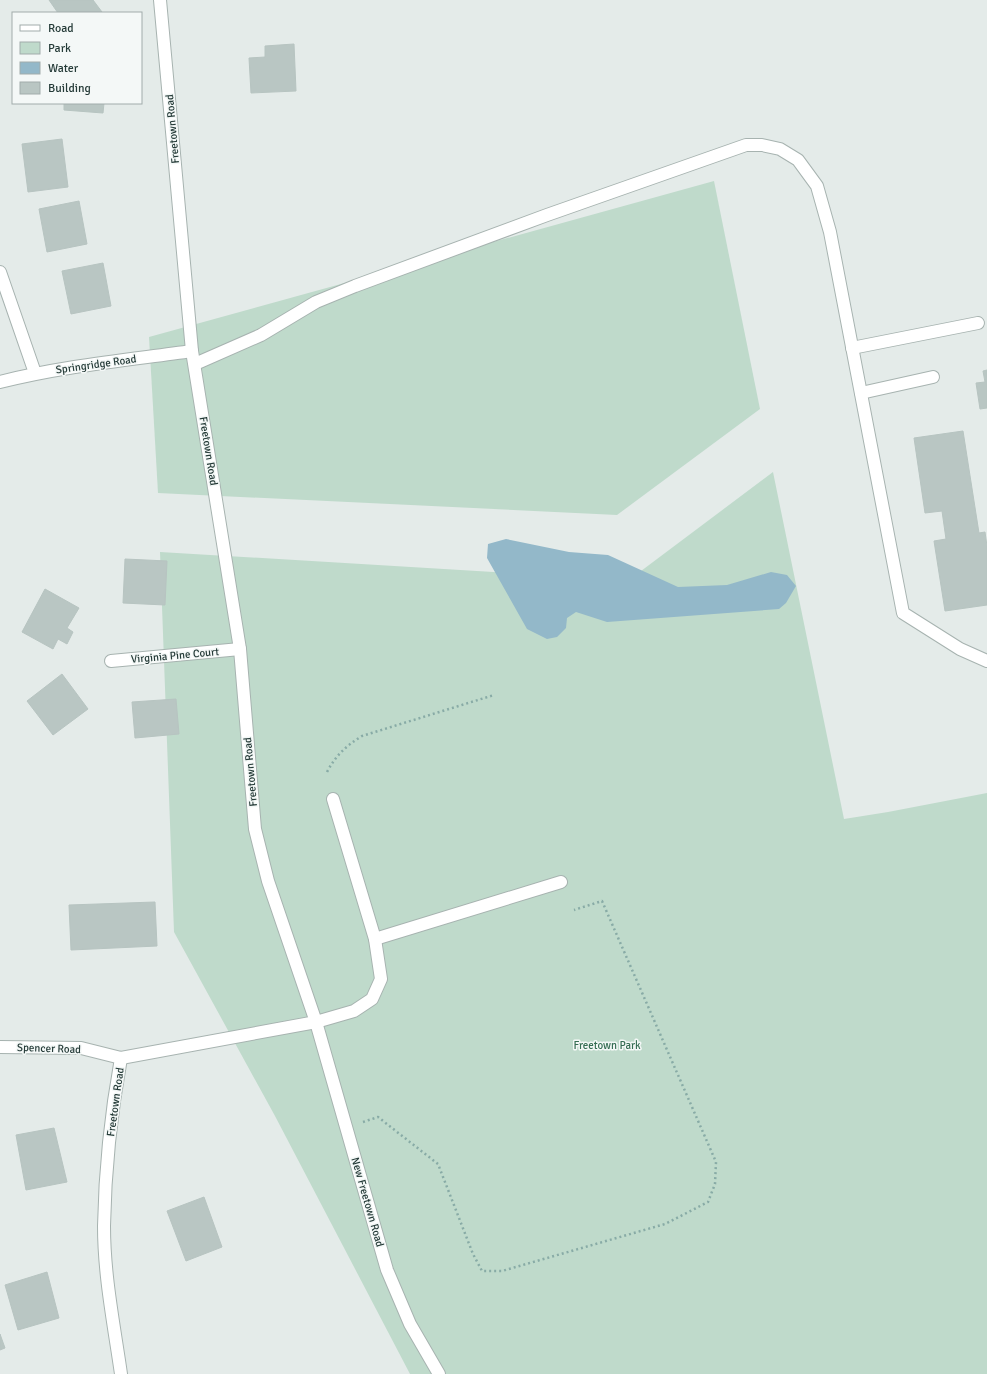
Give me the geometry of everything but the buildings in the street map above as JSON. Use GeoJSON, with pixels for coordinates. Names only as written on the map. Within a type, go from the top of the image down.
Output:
{"type":"FeatureCollection","features":[{"type":"Feature","properties":{"kind":"street","name":"Freetown Road"},"geometry":{"type":"LineString","coordinates":[[121,1374],[109,1295],[104,1227],[112,1104],[121,1058],[316,1022],[268,882],[255,830],[240,649],[192,351],[160,0]]}},
{"type":"Feature","properties":{"kind":"street"},"geometry":{"type":"LineString","coordinates":[[195,364],[261,335],[316,302],[355,286],[547,215],[746,145],[762,145],[780,149],[798,160],[817,186],[830,232],[903,613],[960,648],[987,661]]}},
{"type":"Feature","properties":{"kind":"street"},"geometry":{"type":"LineString","coordinates":[[0,272],[35,373]]}},
{"type":"Feature","properties":{"kind":"street"},"geometry":{"type":"LineString","coordinates":[[852,348],[978,323]]}},
{"type":"Feature","properties":{"kind":"street","name":"Springridge Road"},"geometry":{"type":"LineString","coordinates":[[0,382],[35,373],[192,351]]}},
{"type":"Feature","properties":{"kind":"street"},"geometry":{"type":"LineString","coordinates":[[861,393],[933,377]]}},
{"type":"Feature","properties":{"kind":"street","name":"Virginia Pine Court"},"geometry":{"type":"LineString","coordinates":[[111,661],[240,649]]}},
{"type":"Feature","properties":{"kind":"street"},"geometry":{"type":"LineString","coordinates":[[316,1022],[354,1011],[372,999],[381,979],[375,939],[333,799]]}},
{"type":"Feature","properties":{"kind":"street"},"geometry":{"type":"LineString","coordinates":[[375,939],[560,882]]}},
{"type":"Feature","properties":{"kind":"street","name":"New Freetown Road"},"geometry":{"type":"LineString","coordinates":[[316,1022],[387,1270],[410,1324],[439,1374]]}},
{"type":"Feature","properties":{"kind":"street","name":"Spencer Road"},"geometry":{"type":"LineString","coordinates":[[0,1047],[81,1048],[121,1058]]}},
{"type":"Feature","properties":{"kind":"path"},"geometry":{"type":"LineString","coordinates":[[327,772],[334,758],[345,746],[362,736],[494,695]]}},
{"type":"Feature","properties":{"kind":"path"},"geometry":{"type":"LineString","coordinates":[[346,1128],[378,1117],[438,1164],[473,1254],[482,1271],[502,1271],[665,1224],[708,1202],[715,1184],[716,1162],[602,901],[574,910]]}},
{"type":"Feature","properties":{"kind":"green space"},"geometry":{"type":"Polygon","coordinates":[[[714,181],[760,409],[617,515],[158,493],[149,337],[714,181]]]}},
{"type":"Feature","properties":{"kind":"green space","name":"Freetown Park"},"geometry":{"type":"Polygon","coordinates":[[[773,472],[844,819],[987,793],[987,1374],[410,1374],[275,1116],[174,932],[160,552],[629,580],[773,472]]]}},
{"type":"Feature","properties":{"kind":"water"},"geometry":{"type":"Polygon","coordinates":[[[506,539],[569,552],[608,555],[678,587],[727,585],[771,572],[787,575],[796,586],[786,603],[779,609],[607,622],[576,612],[567,618],[566,628],[557,637],[547,639],[527,629],[487,558],[488,544],[506,539]]]}}]}
